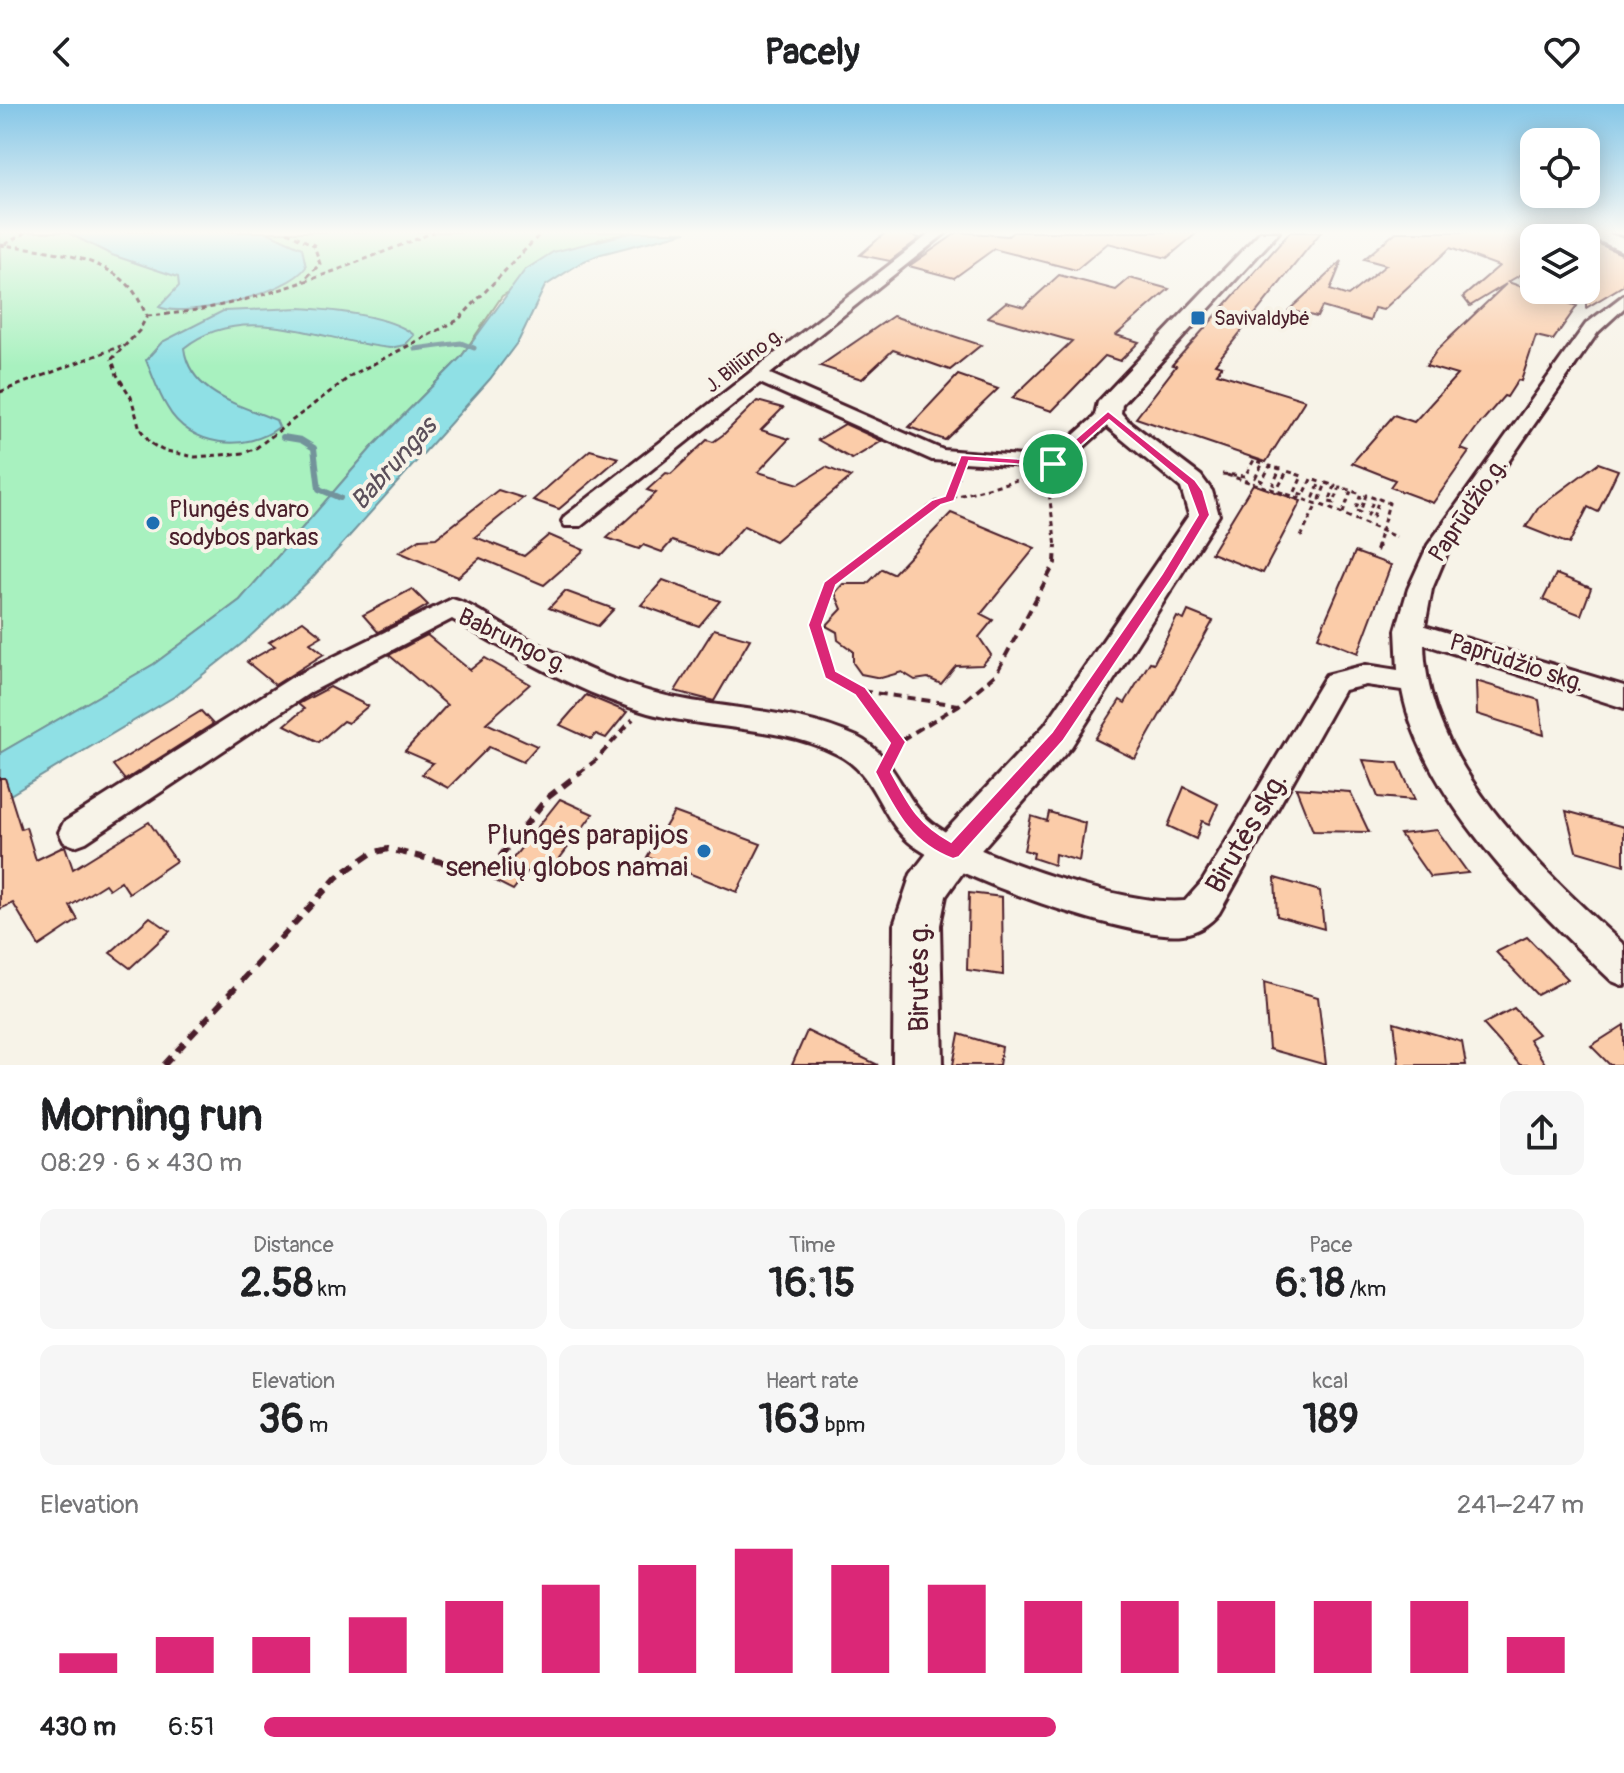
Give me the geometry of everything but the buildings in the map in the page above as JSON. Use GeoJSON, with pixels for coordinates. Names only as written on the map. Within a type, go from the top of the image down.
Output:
{"type":"FeatureCollection","features":[{"type":"Feature","properties":{"kind":"main road"},"geometry":{"type":"LineString","coordinates":[[1108,415],[1110,402],[1118,391],[1227,277]]}},
{"type":"Feature","properties":{"kind":"main road","name":"Birutės g."},"geometry":{"type":"LineString","coordinates":[[918,1065],[918,910],[926,888],[953,852],[1058,736],[1200,526],[1203,504],[1191,482],[1108,415]]}},
{"type":"Feature","properties":{"kind":"street","name":"J. Biliūno g."},"geometry":{"type":"LineString","coordinates":[[573,521],[761,377],[885,277]]}},
{"type":"Feature","properties":{"kind":"street","name":"Paprūdžio g."},"geometry":{"type":"LineString","coordinates":[[1624,300],[1592,328],[1439,545],[1424,575],[1409,630],[1414,682],[1431,742],[1449,774],[1567,916],[1624,969]]}},
{"type":"Feature","properties":{"kind":"street"},"geometry":{"type":"LineString","coordinates":[[761,377],[939,456],[1053,464],[1108,415]]}},
{"type":"Feature","properties":{"kind":"street","name":"Babrungo g."},"geometry":{"type":"LineString","coordinates":[[75,832],[301,685],[452,608],[548,661],[648,702],[795,728],[850,747],[883,772],[908,818],[922,834],[953,852]]}},
{"type":"Feature","properties":{"kind":"street","name":"Paprūdžio skg."},"geometry":{"type":"LineString","coordinates":[[1409,630],[1624,697]]}},
{"type":"Feature","properties":{"kind":"street","name":"Birutės skg."},"geometry":{"type":"LineString","coordinates":[[953,852],[1048,889],[1153,918],[1180,919],[1200,912],[1335,682],[1366,675],[1414,682]]}},
{"type":"Feature","properties":{"kind":"path"},"geometry":{"type":"LineString","coordinates":[[117,277],[131,288],[147,316]]}},
{"type":"Feature","properties":{"kind":"path"},"geometry":{"type":"LineString","coordinates":[[301,283],[307,277]]}},
{"type":"Feature","properties":{"kind":"path"},"geometry":{"type":"LineString","coordinates":[[147,316],[204,313],[317,277]]}},
{"type":"Feature","properties":{"kind":"path"},"geometry":{"type":"LineString","coordinates":[[147,316],[139,331],[112,359],[113,370],[133,401],[142,433],[150,444],[215,460],[242,456],[352,375],[458,320],[499,277]]}},
{"type":"Feature","properties":{"kind":"path"},"geometry":{"type":"LineString","coordinates":[[0,392],[124,345]]}},
{"type":"Feature","properties":{"kind":"path"},"geometry":{"type":"LineString","coordinates":[[950,498],[965,458]]}},
{"type":"Feature","properties":{"kind":"path"},"geometry":{"type":"LineString","coordinates":[[1222,474],[1245,476],[1254,460],[1263,463],[1255,478],[1262,481],[1270,466],[1280,469],[1273,484],[1279,486],[1287,471],[1302,476],[1294,494]]}},
{"type":"Feature","properties":{"kind":"path"},"geometry":{"type":"LineString","coordinates":[[883,772],[898,742],[959,705],[996,674],[1055,563],[1057,537],[1048,485],[1038,478],[1029,477],[936,502],[831,582],[815,625],[830,674],[860,691],[959,705]]}},
{"type":"Feature","properties":{"kind":"path"},"geometry":{"type":"LineString","coordinates":[[1238,478],[1294,494],[1396,537]]}},
{"type":"Feature","properties":{"kind":"path"},"geometry":{"type":"LineString","coordinates":[[1294,494],[1304,495],[1311,479],[1320,482],[1314,497],[1320,499],[1326,483],[1335,486],[1329,502],[1334,503],[1340,487],[1361,494],[1355,511],[1360,512],[1366,495],[1374,498],[1368,515],[1373,517],[1379,499],[1389,503],[1376,551]]}},
{"type":"Feature","properties":{"kind":"path"},"geometry":{"type":"LineString","coordinates":[[1343,513],[1351,491]]}},
{"type":"Feature","properties":{"kind":"path"},"geometry":{"type":"LineString","coordinates":[[1301,537],[1317,504]]}},
{"type":"Feature","properties":{"kind":"path"},"geometry":{"type":"LineString","coordinates":[[860,691],[898,742]]}},
{"type":"Feature","properties":{"kind":"path"},"geometry":{"type":"LineString","coordinates":[[164,1065],[337,877],[372,853],[388,849],[487,873],[547,798],[596,760],[648,702]]}},
{"type":"Feature","properties":{"kind":"green space","name":"Plungės dvaro sodybos parkas"},"geometry":{"type":"Polygon","coordinates":[[[0,277],[535,277],[502,296],[461,357],[373,446],[240,600],[154,664],[0,753],[0,277]]]}},
{"type":"Feature","properties":{"kind":"water"},"geometry":{"type":"Polygon","coordinates":[[[178,277],[296,277],[280,286],[236,301],[191,309],[159,307],[179,286],[178,277]]]}},
{"type":"Feature","properties":{"kind":"water","name":"Babrungas"},"geometry":{"type":"Polygon","coordinates":[[[520,277],[559,277],[545,286],[519,340],[490,379],[311,579],[244,642],[177,695],[0,801],[0,753],[154,664],[240,600],[373,446],[461,357],[520,277]]]}},
{"type":"Feature","properties":{"kind":"water"},"geometry":{"type":"Polygon","coordinates":[[[300,308],[376,318],[414,335],[405,345],[390,348],[258,325],[232,327],[207,334],[184,348],[188,364],[196,377],[219,396],[276,420],[279,427],[251,440],[219,442],[189,431],[177,420],[161,396],[146,360],[162,342],[223,311],[300,308]]]}},
{"type":"Feature","properties":{"kind":"waterway"},"geometry":{"type":"LineString","coordinates":[[415,349],[461,343],[474,348]]}},
{"type":"Feature","properties":{"kind":"waterway","name":"Babrungas"},"geometry":{"type":"LineString","coordinates":[[283,437],[301,440],[314,448],[319,489],[340,498]]}},
{"type":"Feature","properties":{"kind":"place","name":"Savivaldybė"},"geometry":{"type":"Point","coordinates":[1198,318]}},
{"type":"Feature","properties":{"kind":"place","name":"Plungės dvaro sodybos parkas"},"geometry":{"type":"Point","coordinates":[153,523]}},
{"type":"Feature","properties":{"kind":"place","name":"Plungės parapijos senelių globos namai"},"geometry":{"type":"Point","coordinates":[704,851]}},
{"type":"Feature","properties":{"kind":"route"},"geometry":{"type":"LineString","coordinates":[[1108,415],[1191,482],[1198,491],[1204,515],[1200,526],[1058,736],[953,852],[922,834],[908,818],[883,772],[898,742],[860,691],[830,674],[815,625],[831,582],[936,502],[950,498],[965,458],[1053,464],[1108,415]]}}]}
